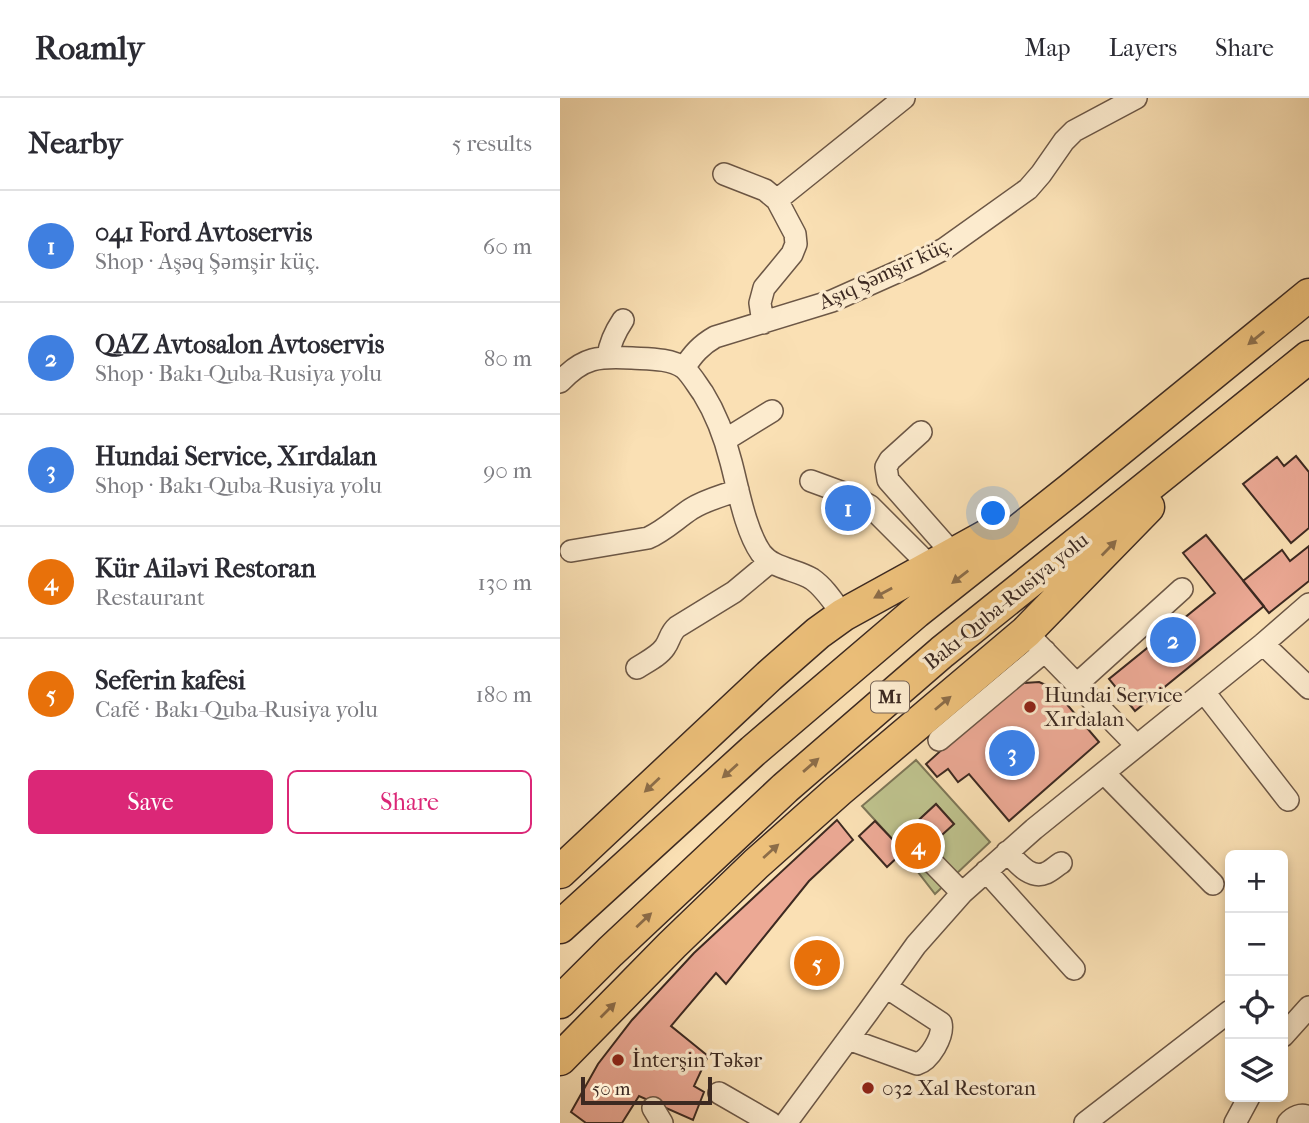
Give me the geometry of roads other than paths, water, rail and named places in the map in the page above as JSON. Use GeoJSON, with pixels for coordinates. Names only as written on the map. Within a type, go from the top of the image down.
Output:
{"type":"FeatureCollection","features":[{"type":"Feature","properties":{"kind":"highway","name":"M1"},"geometry":{"type":"LineString","coordinates":[[560,927],[763,742],[916,612],[1309,295]]}},
{"type":"Feature","properties":{"kind":"highway","name":"Bakı-Quba-Rusiya yolu"},"geometry":{"type":"LineString","coordinates":[[560,1002],[785,788],[942,652],[1309,357]]}},
{"type":"Feature","properties":{"kind":"highway"},"geometry":{"type":"LineString","coordinates":[[560,1059],[756,864],[838,791],[1035,642],[1238,414]]}},
{"type":"Feature","properties":{"kind":"highway"},"geometry":{"type":"LineString","coordinates":[[560,872],[818,633],[843,615],[1071,489]]}},
{"type":"Feature","properties":{"kind":"street"},"geometry":{"type":"LineString","coordinates":[[778,200],[904,98]]}},
{"type":"Feature","properties":{"kind":"street","name":"Aşıq Şəmşir küç."},"geometry":{"type":"LineString","coordinates":[[684,368],[694,353],[715,337],[832,301],[944,249],[1028,189],[1074,131],[1136,98]]}},
{"type":"Feature","properties":{"kind":"street"},"geometry":{"type":"LineString","coordinates":[[724,174],[765,190],[778,200],[795,234],[796,243],[792,254],[764,288],[760,303],[763,323]]}},
{"type":"Feature","properties":{"kind":"street"},"geometry":{"type":"LineString","coordinates":[[608,356],[610,343],[623,320]]}},
{"type":"Feature","properties":{"kind":"street"},"geometry":{"type":"LineString","coordinates":[[560,382],[585,361],[598,357],[657,360],[672,362],[684,368],[706,399],[725,440],[754,541],[762,554],[771,562],[821,586],[843,615]]}},
{"type":"Feature","properties":{"kind":"street"},"geometry":{"type":"LineString","coordinates":[[725,440],[772,411]]}},
{"type":"Feature","properties":{"kind":"street"},"geometry":{"type":"LineString","coordinates":[[921,432],[890,460],[886,467],[888,480],[942,560]]}},
{"type":"Feature","properties":{"kind":"street"},"geometry":{"type":"LineString","coordinates":[[811,481],[862,501],[942,560]]}},
{"type":"Feature","properties":{"kind":"street"},"geometry":{"type":"LineString","coordinates":[[570,551],[648,538],[660,533],[705,502],[738,490]]}},
{"type":"Feature","properties":{"kind":"street"},"geometry":{"type":"LineString","coordinates":[[637,668],[666,646],[670,633],[677,627],[734,592],[771,562]]}},
{"type":"Feature","properties":{"kind":"street"},"geometry":{"type":"LineString","coordinates":[[1077,684],[1182,589]]}},
{"type":"Feature","properties":{"kind":"street"},"geometry":{"type":"LineString","coordinates":[[786,1123],[916,945],[962,893],[1007,852],[1309,604]]}},
{"type":"Feature","properties":{"kind":"street"},"geometry":{"type":"LineString","coordinates":[[939,740],[1035,642],[1136,745]]}},
{"type":"Feature","properties":{"kind":"street"},"geometry":{"type":"LineString","coordinates":[[1263,644],[1309,688]]}},
{"type":"Feature","properties":{"kind":"street"},"geometry":{"type":"LineString","coordinates":[[1204,692],[1288,800]]}},
{"type":"Feature","properties":{"kind":"street"},"geometry":{"type":"LineString","coordinates":[[1104,773],[1213,884]]}},
{"type":"Feature","properties":{"kind":"street"},"geometry":{"type":"LineString","coordinates":[[1007,852],[1027,871],[1037,875],[1061,863]]}},
{"type":"Feature","properties":{"kind":"street"},"geometry":{"type":"LineString","coordinates":[[929,859],[962,893]]}},
{"type":"Feature","properties":{"kind":"street"},"geometry":{"type":"LineString","coordinates":[[986,871],[1074,968]]}},
{"type":"Feature","properties":{"kind":"street"},"geometry":{"type":"LineString","coordinates":[[848,1039],[917,1064],[923,1062],[931,1053],[943,1031],[942,1023],[886,987]]}},
{"type":"Feature","properties":{"kind":"street"},"geometry":{"type":"LineString","coordinates":[[1288,1026],[1309,1007]]}},
{"type":"Feature","properties":{"kind":"street"},"geometry":{"type":"LineString","coordinates":[[1085,1123],[1225,1015]]}},
{"type":"Feature","properties":{"kind":"street"},"geometry":{"type":"LineString","coordinates":[[719,1093],[771,1123]]}},
{"type":"Feature","properties":{"kind":"street"},"geometry":{"type":"LineString","coordinates":[[1235,1123],[1246,1102]]}},
{"type":"Feature","properties":{"kind":"street"},"geometry":{"type":"LineString","coordinates":[[1288,1123],[1296,1116],[1309,1117]]}},
{"type":"Feature","properties":{"kind":"place","name":"041 Ford Avtoservis"},"geometry":{"type":"Point","coordinates":[848,508]}},
{"type":"Feature","properties":{"kind":"place","name":"QAZ Avtosalon Avtoservis"},"geometry":{"type":"Point","coordinates":[1173,640]}},
{"type":"Feature","properties":{"kind":"place","name":"Hundai Service Xırdalan"},"geometry":{"type":"Point","coordinates":[1030,707]}},
{"type":"Feature","properties":{"kind":"place","name":"Hundai Service, Xırdalan"},"geometry":{"type":"Point","coordinates":[1012,753]}},
{"type":"Feature","properties":{"kind":"place","name":"Kür Ailəvi Restoran"},"geometry":{"type":"Point","coordinates":[918,846]}},
{"type":"Feature","properties":{"kind":"place","name":"Seferin kafesi"},"geometry":{"type":"Point","coordinates":[817,963]}},
{"type":"Feature","properties":{"kind":"place","name":"İnterşin Təkər"},"geometry":{"type":"Point","coordinates":[618,1060]}},
{"type":"Feature","properties":{"kind":"place","name":"032 Xal Restoran"},"geometry":{"type":"Point","coordinates":[868,1088]}}]}
